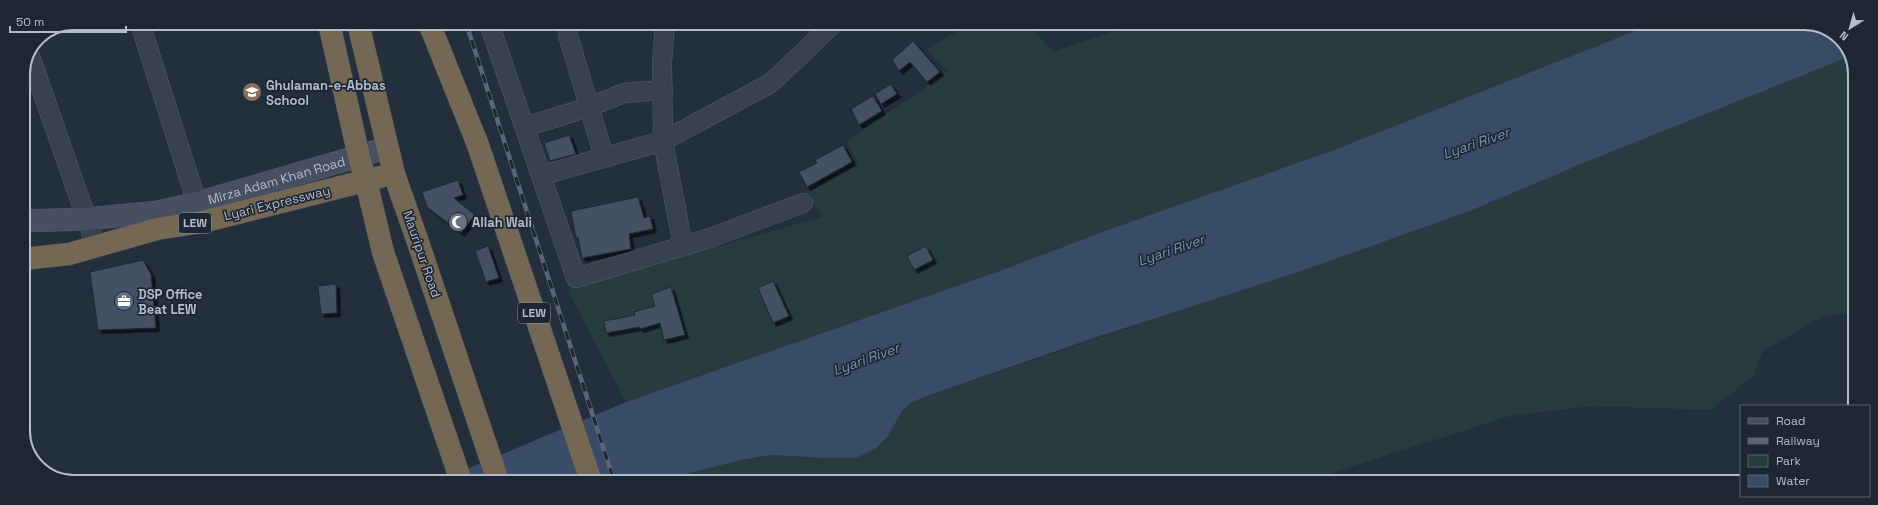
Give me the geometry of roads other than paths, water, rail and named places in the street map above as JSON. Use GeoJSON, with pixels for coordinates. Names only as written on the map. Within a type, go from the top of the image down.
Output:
{"type":"FeatureCollection","features":[{"type":"Feature","properties":{"kind":"highway"},"geometry":{"type":"LineString","coordinates":[[331,30],[359,157],[383,252],[459,475]]}},
{"type":"Feature","properties":{"kind":"highway","name":"Mauripur Road"},"geometry":{"type":"LineString","coordinates":[[360,30],[394,174],[496,475]]}},
{"type":"Feature","properties":{"kind":"highway","name":"LEW"},"geometry":{"type":"LineString","coordinates":[[432,30],[478,145],[588,475]]}},
{"type":"Feature","properties":{"kind":"highway","name":"Lyari Expressway"},"geometry":{"type":"LineString","coordinates":[[30,258],[69,254],[157,229],[202,222],[394,174]]}},
{"type":"Feature","properties":{"kind":"main road","name":"Mirza Adam Khan Road"},"geometry":{"type":"LineString","coordinates":[[30,221],[86,219],[158,212],[197,203],[387,148]]}},
{"type":"Feature","properties":{"kind":"street"},"geometry":{"type":"LineString","coordinates":[[142,30],[197,203]]}},
{"type":"Feature","properties":{"kind":"street"},"geometry":{"type":"LineString","coordinates":[[490,30],[576,278],[710,238],[803,203]]}},
{"type":"Feature","properties":{"kind":"street"},"geometry":{"type":"LineString","coordinates":[[568,30],[568,35],[604,157]]}},
{"type":"Feature","properties":{"kind":"street"},"geometry":{"type":"LineString","coordinates":[[665,30],[662,62],[663,141],[683,246]]}},
{"type":"Feature","properties":{"kind":"street"},"geometry":{"type":"LineString","coordinates":[[542,176],[663,141],[771,83],[827,30]]}},
{"type":"Feature","properties":{"kind":"street"},"geometry":{"type":"LineString","coordinates":[[32,62],[96,246]]}},
{"type":"Feature","properties":{"kind":"street"},"geometry":{"type":"LineString","coordinates":[[525,127],[589,107],[624,93],[663,90]]}},
{"type":"Feature","properties":{"kind":"water","name":"Lyari River"},"geometry":{"type":"Polygon","coordinates":[[[1637,30],[1812,31],[1818,32],[1830,38],[1830,48],[1839,48],[1845,57],[1824,67],[1586,162],[1470,211],[1301,271],[1091,339],[924,397],[911,403],[902,411],[888,436],[876,448],[856,458],[770,455],[741,460],[682,475],[453,475],[626,402],[1005,269],[1113,228],[1334,150],[1637,30]]]}},
{"type":"Feature","properties":{"kind":"railway"},"geometry":{"type":"LineString","coordinates":[[468,30],[612,475]]}},
{"type":"Feature","properties":{"kind":"place","name":"Ghulaman-e-Abbas School"},"geometry":{"type":"Point","coordinates":[252,92]}},
{"type":"Feature","properties":{"kind":"place","name":"Allah Wali"},"geometry":{"type":"Point","coordinates":[458,222]}},
{"type":"Feature","properties":{"kind":"place","name":"DSP Office Beat LEW"},"geometry":{"type":"Point","coordinates":[124,301]}}]}
